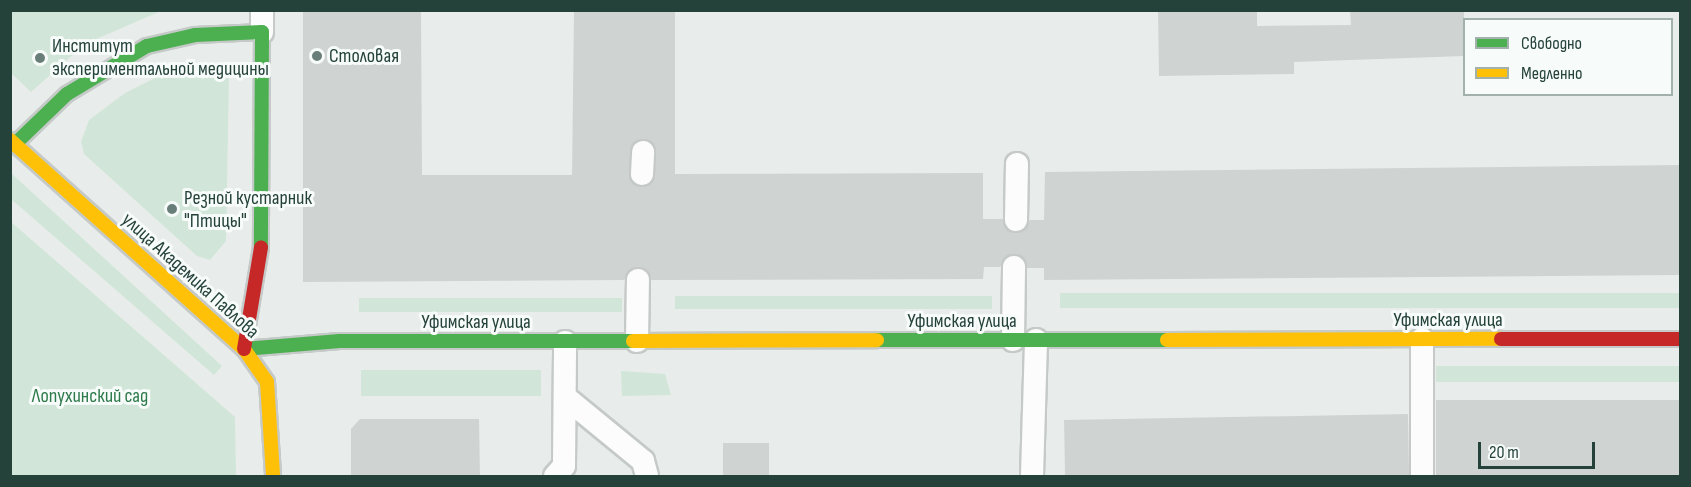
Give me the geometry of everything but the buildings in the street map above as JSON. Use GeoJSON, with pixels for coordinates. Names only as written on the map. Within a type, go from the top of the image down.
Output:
{"type":"FeatureCollection","features":[{"type":"Feature","properties":{"kind":"street"},"geometry":{"type":"LineString","coordinates":[[13,142],[67,94],[147,46],[262,21],[261,266],[244,349]]}},
{"type":"Feature","properties":{"kind":"street","name":"улица Академика Павлова"},"geometry":{"type":"LineString","coordinates":[[13,142],[244,349],[267,382],[273,477]]}},
{"type":"Feature","properties":{"kind":"street","name":"Уфимская улица"},"geometry":{"type":"LineString","coordinates":[[244,349],[289,342],[1680,339]]}},
{"type":"Feature","properties":{"kind":"lane"},"geometry":{"type":"LineString","coordinates":[[1016,220],[1017,164]]}},
{"type":"Feature","properties":{"kind":"lane"},"geometry":{"type":"LineString","coordinates":[[1013,340],[1014,267]]}},
{"type":"Feature","properties":{"kind":"lane"},"geometry":{"type":"LineString","coordinates":[[638,280],[638,341]]}},
{"type":"Feature","properties":{"kind":"lane"},"geometry":{"type":"LineString","coordinates":[[1422,339],[1422,477]]}},
{"type":"Feature","properties":{"kind":"lane"},"geometry":{"type":"LineString","coordinates":[[1032,477],[1036,340]]}},
{"type":"Feature","properties":{"kind":"lane"},"geometry":{"type":"LineString","coordinates":[[555,477],[564,466],[565,342]]}},
{"type":"Feature","properties":{"kind":"lane"},"geometry":{"type":"LineString","coordinates":[[566,397],[635,453],[647,477]]}},
{"type":"Feature","properties":{"kind":"green space","name":"Институт экспериментальной медицины"},"geometry":{"type":"Polygon","coordinates":[[[10,11],[161,11],[85,44],[31,92],[11,73],[10,11]]]}},
{"type":"Feature","properties":{"kind":"green space"},"geometry":{"type":"Polygon","coordinates":[[[209,62],[225,68],[229,76],[226,241],[210,260],[197,256],[84,154],[81,142],[89,120],[125,93],[165,73],[209,62]]]}},
{"type":"Feature","properties":{"kind":"green space"},"geometry":{"type":"Polygon","coordinates":[[[11,173],[222,366],[214,375],[11,199],[11,173]]]}},
{"type":"Feature","properties":{"kind":"green space","name":"Лопухинский сад"},"geometry":{"type":"Polygon","coordinates":[[[10,221],[235,417],[236,476],[11,476],[10,221]]]}},
{"type":"Feature","properties":{"kind":"green space"},"geometry":{"type":"Polygon","coordinates":[[[1060,293],[1680,293],[1680,308],[1060,308],[1060,293]]]}},
{"type":"Feature","properties":{"kind":"green space"},"geometry":{"type":"Polygon","coordinates":[[[675,296],[992,296],[992,309],[675,309],[675,296]]]}},
{"type":"Feature","properties":{"kind":"green space"},"geometry":{"type":"Polygon","coordinates":[[[359,298],[622,298],[622,312],[359,312],[359,298]]]}},
{"type":"Feature","properties":{"kind":"green space"},"geometry":{"type":"Polygon","coordinates":[[[1436,366],[1680,366],[1680,382],[1436,382],[1436,366]]]}},
{"type":"Feature","properties":{"kind":"green space"},"geometry":{"type":"Polygon","coordinates":[[[361,370],[541,370],[541,396],[361,396],[361,370]]]}},
{"type":"Feature","properties":{"kind":"green space"},"geometry":{"type":"Polygon","coordinates":[[[621,371],[665,374],[671,395],[622,396],[621,371]]]}},
{"type":"Feature","properties":{"kind":"traffic: fast"},"geometry":{"type":"LineString","coordinates":[[15,144],[67,94],[147,46],[195,35],[262,32],[261,247]]}},
{"type":"Feature","properties":{"kind":"traffic: fast"},"geometry":{"type":"LineString","coordinates":[[877,340],[1167,340]]}},
{"type":"Feature","properties":{"kind":"traffic: fast"},"geometry":{"type":"LineString","coordinates":[[244,349],[340,341],[633,341]]}},
{"type":"Feature","properties":{"kind":"traffic: slow"},"geometry":{"type":"LineString","coordinates":[[10,140],[244,349],[267,382],[273,476]]}},
{"type":"Feature","properties":{"kind":"traffic: slow"},"geometry":{"type":"LineString","coordinates":[[1167,340],[1501,339]]}},
{"type":"Feature","properties":{"kind":"traffic: slow"},"geometry":{"type":"LineString","coordinates":[[633,341],[877,340]]}},
{"type":"Feature","properties":{"kind":"traffic: jam"},"geometry":{"type":"LineString","coordinates":[[244,349],[261,247]]}},
{"type":"Feature","properties":{"kind":"traffic: jam"},"geometry":{"type":"LineString","coordinates":[[1501,339],[1680,339]]}},
{"type":"Feature","properties":{"kind":"place","name":"Столовая"},"geometry":{"type":"Point","coordinates":[317,56]}},
{"type":"Feature","properties":{"kind":"place","name":"Институт экспериментальной медицины"},"geometry":{"type":"Point","coordinates":[40,58]}},
{"type":"Feature","properties":{"kind":"place","name":"Резной кустарник \"Птицы\""},"geometry":{"type":"Point","coordinates":[172,209]}}]}
